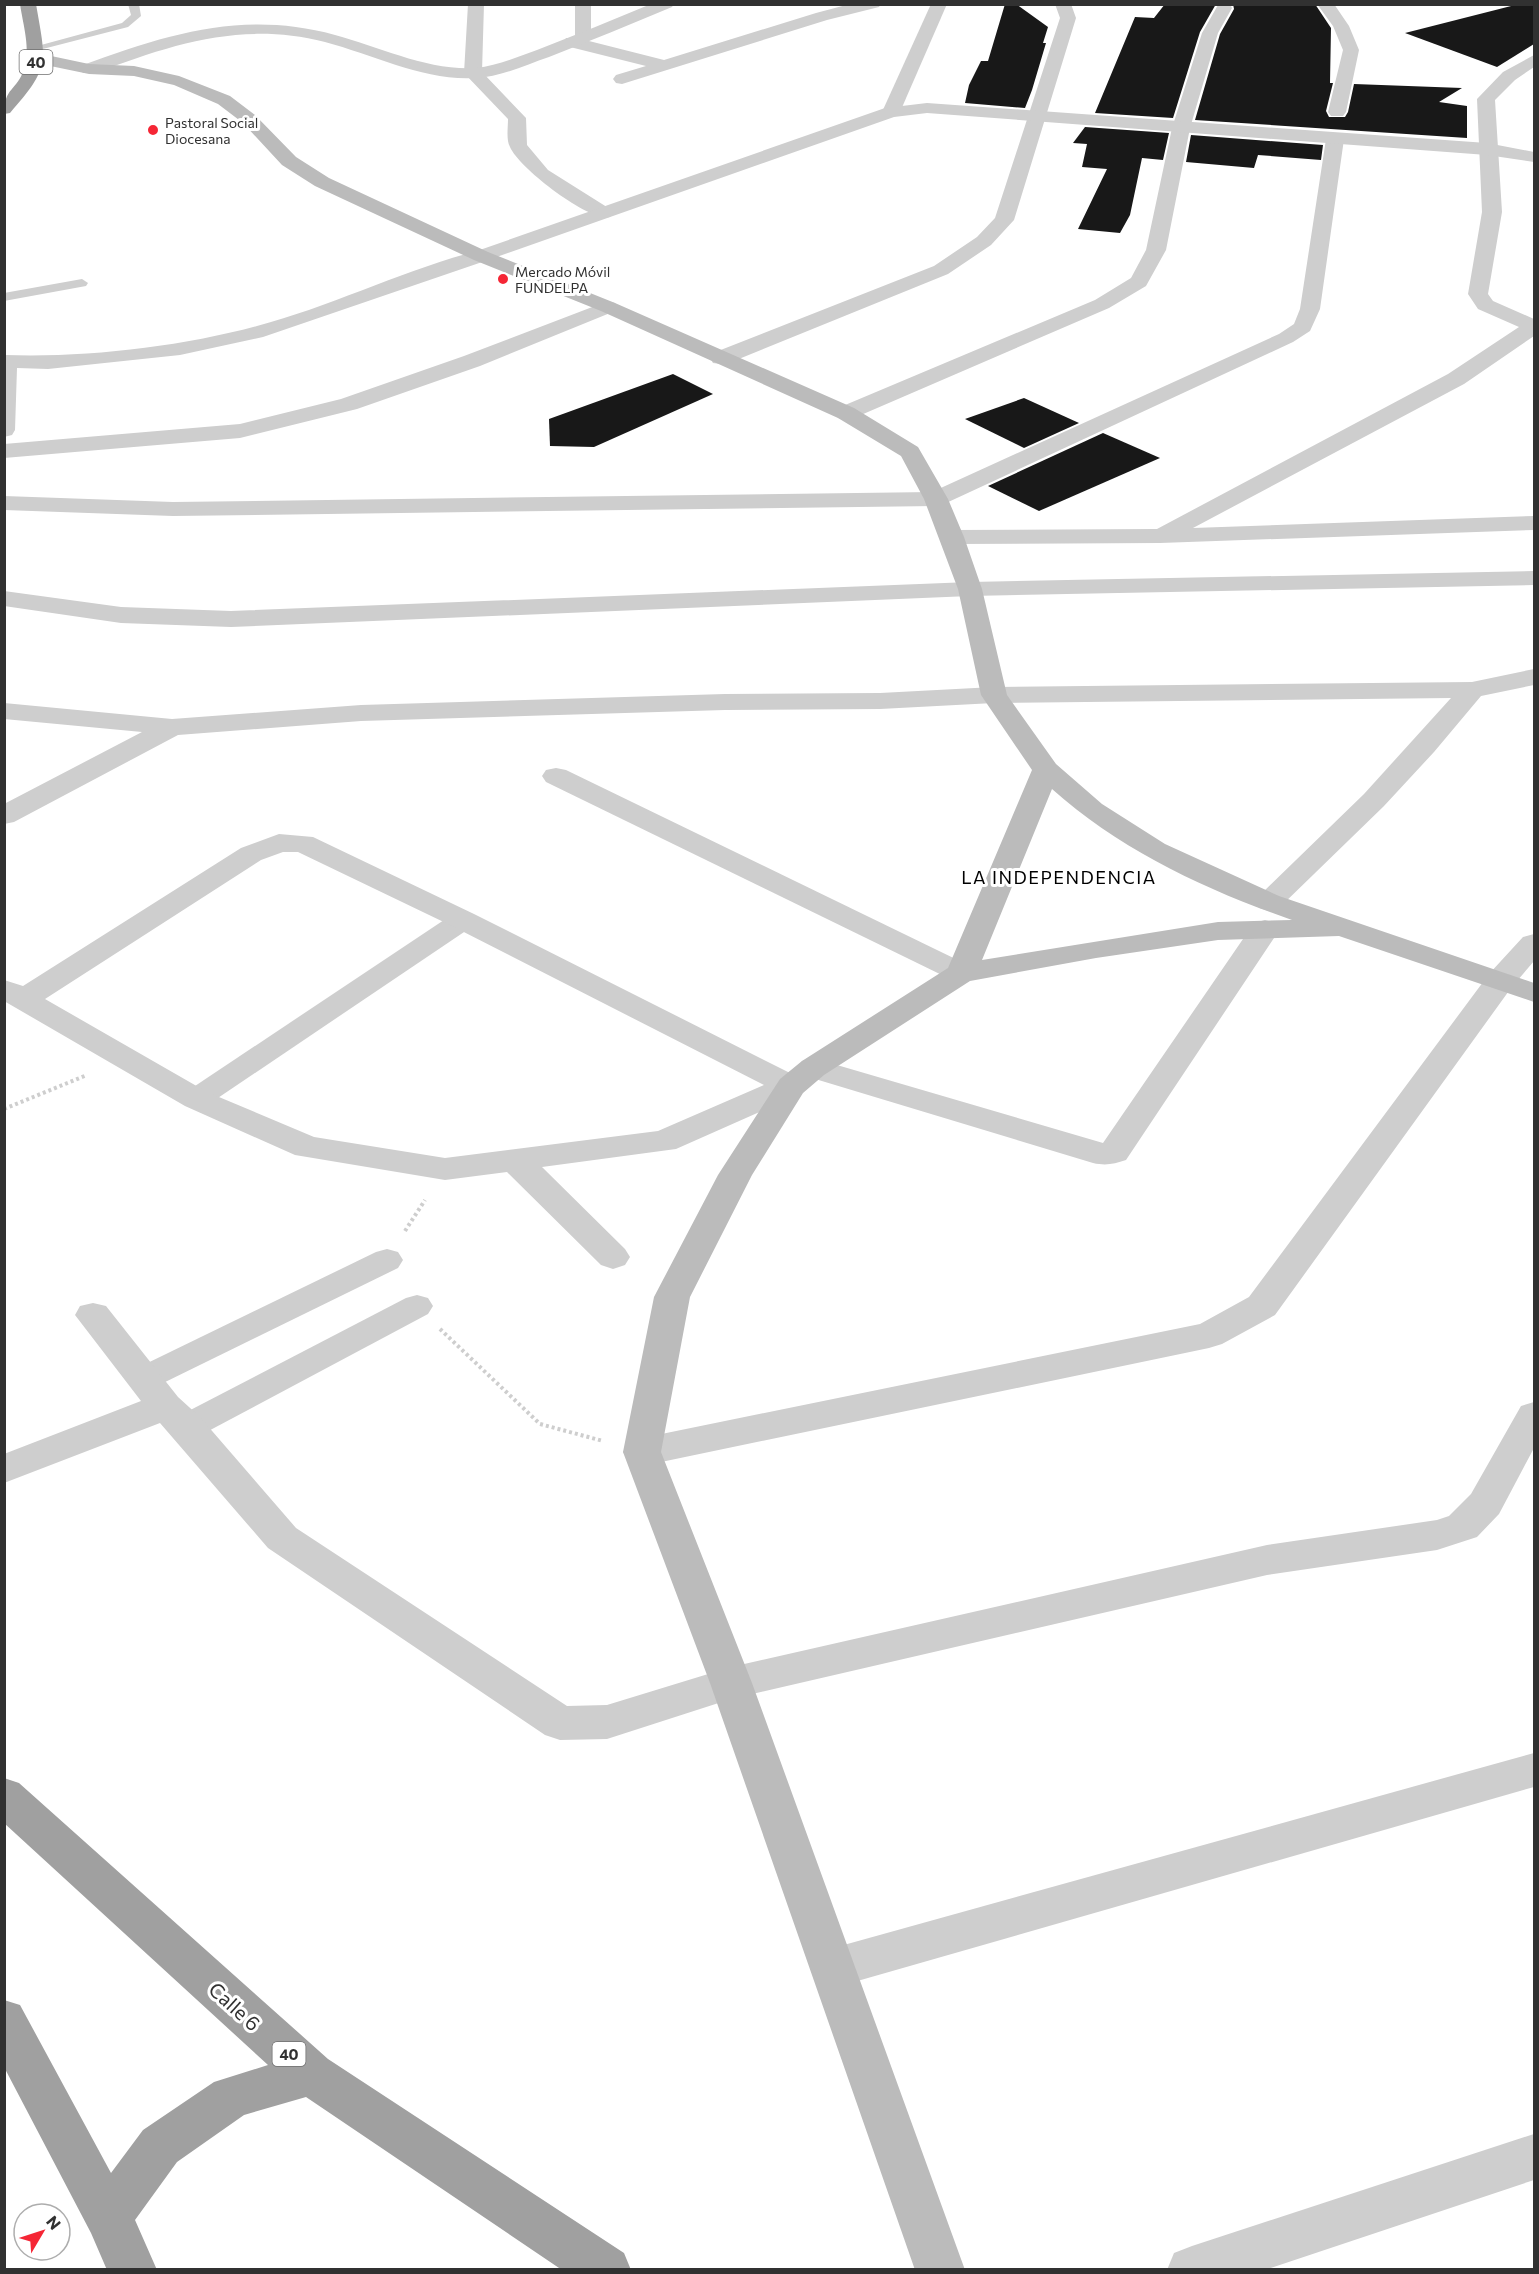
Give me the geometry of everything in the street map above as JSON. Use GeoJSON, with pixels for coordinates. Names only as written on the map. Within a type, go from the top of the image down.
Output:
{"type":"FeatureCollection","features":[{"type":"Feature","properties":{"kind":"highway"},"geometry":{"type":"LineString","coordinates":[[8,6],[28,6]]}},
{"type":"Feature","properties":{"kind":"highway","name":"40"},"geometry":{"type":"LineString","coordinates":[[4,110],[27,85],[36,53],[28,6]]}},
{"type":"Feature","properties":{"kind":"highway","name":"Calle 6"},"geometry":{"type":"LineString","coordinates":[[4,1796],[311,2074],[606,2270]]}},
{"type":"Feature","properties":{"kind":"highway"},"geometry":{"type":"LineString","coordinates":[[4,2020],[108,2216],[132,2270]]}},
{"type":"Feature","properties":{"kind":"highway"},"geometry":{"type":"LineString","coordinates":[[108,2216],[160,2146],[231,2097],[311,2074]]}},
{"type":"Feature","properties":{"kind":"main road"},"geometry":{"type":"LineString","coordinates":[[36,53],[89,69],[134,71],[180,81],[224,100],[249,119],[289,161],[322,182],[481,256],[608,307],[846,413],[910,452],[936,499],[970,589],[994,695],[1046,770],[1092,810],[1267,916],[1346,927],[1534,993]]}},
{"type":"Feature","properties":{"kind":"main road"},"geometry":{"type":"LineString","coordinates":[[27,85],[89,69]]}},
{"type":"Feature","properties":{"kind":"main road"},"geometry":{"type":"LineString","coordinates":[[961,973],[1046,770]]}},
{"type":"Feature","properties":{"kind":"main road"},"geometry":{"type":"LineString","coordinates":[[940,2270],[731,1683],[642,1452],[672,1298],[735,1175],[802,1077],[961,973],[1096,949],[1207,933],[1267,916]]}},
{"type":"Feature","properties":{"kind":"street"},"geometry":{"type":"LineString","coordinates":[[578,40],[583,4]]}},
{"type":"Feature","properties":{"kind":"street"},"geometry":{"type":"LineString","coordinates":[[89,69],[164,42],[200,33],[231,28],[273,27],[325,37],[436,69],[473,73],[503,68],[666,4]]}},
{"type":"Feature","properties":{"kind":"street"},"geometry":{"type":"LineString","coordinates":[[622,80],[822,16],[873,4]]}},
{"type":"Feature","properties":{"kind":"street"},"geometry":{"type":"LineString","coordinates":[[891,112],[939,4]]}},
{"type":"Feature","properties":{"kind":"street"},"geometry":{"type":"LineString","coordinates":[[721,358],[941,270],[984,241],[1004,219],[1068,18],[1063,4]]}},
{"type":"Feature","properties":{"kind":"street"},"geometry":{"type":"LineString","coordinates":[[1325,4],[1341,26],[1351,50],[1337,112]]}},
{"type":"Feature","properties":{"kind":"street"},"geometry":{"type":"LineString","coordinates":[[472,8],[473,73],[517,118],[519,146],[541,174],[603,213]]}},
{"type":"Feature","properties":{"kind":"street"},"geometry":{"type":"LineString","coordinates":[[846,413],[1102,304],[1139,282],[1156,250],[1181,128],[1209,33],[1224,8]]}},
{"type":"Feature","properties":{"kind":"street"},"geometry":{"type":"LineString","coordinates":[[578,40],[663,65]]}},
{"type":"Feature","properties":{"kind":"street"},"geometry":{"type":"LineString","coordinates":[[1534,60],[1509,76],[1486,99],[1492,212],[1478,294],[1485,305],[1534,326]]}},
{"type":"Feature","properties":{"kind":"street"},"geometry":{"type":"LineString","coordinates":[[4,430],[5,361],[48,363],[180,349],[263,331],[891,112],[927,108],[1335,139],[1487,148],[1534,157]]}},
{"type":"Feature","properties":{"kind":"street"},"geometry":{"type":"LineString","coordinates":[[4,503],[173,509],[936,499],[1286,338],[1303,327],[1310,309],[1335,139]]}},
{"type":"Feature","properties":{"kind":"street"},"geometry":{"type":"LineString","coordinates":[[4,452],[240,431],[349,404],[472,361],[608,307]]}},
{"type":"Feature","properties":{"kind":"street"},"geometry":{"type":"LineString","coordinates":[[1160,536],[1456,379],[1534,326]]}},
{"type":"Feature","properties":{"kind":"street"},"geometry":{"type":"LineString","coordinates":[[1503,524],[1534,504]]}},
{"type":"Feature","properties":{"kind":"street"},"geometry":{"type":"LineString","coordinates":[[952,537],[1160,536],[1534,523]]}},
{"type":"Feature","properties":{"kind":"street"},"geometry":{"type":"LineString","coordinates":[[4,598],[121,615],[231,619],[970,589],[1534,578]]}},
{"type":"Feature","properties":{"kind":"street"},"geometry":{"type":"LineString","coordinates":[[4,711],[172,727],[361,713],[724,702],[880,701],[994,695],[1472,690],[1534,677]]}},
{"type":"Feature","properties":{"kind":"street"},"geometry":{"type":"LineString","coordinates":[[802,1077],[664,1141],[445,1168],[307,1147],[196,1098],[14,993],[251,854],[279,843],[303,843],[802,1077],[1105,1155],[1110,1154],[1114,1152],[1267,916],[1453,715],[1472,690]]}},
{"type":"Feature","properties":{"kind":"street"},"geometry":{"type":"LineString","coordinates":[[4,816],[172,727]]}},
{"type":"Feature","properties":{"kind":"street"},"geometry":{"type":"LineString","coordinates":[[556,777],[961,973]]}},
{"type":"Feature","properties":{"kind":"street"},"geometry":{"type":"LineString","coordinates":[[196,1098],[463,920]]}},
{"type":"Feature","properties":{"kind":"street"},"geometry":{"type":"LineString","coordinates":[[642,1452],[1209,1335],[1262,1306],[1500,981],[1534,943]]}},
{"type":"Feature","properties":{"kind":"street"},"geometry":{"type":"LineString","coordinates":[[515,1160],[613,1257]]}},
{"type":"Feature","properties":{"kind":"street"},"geometry":{"type":"LineString","coordinates":[[165,1404],[387,1260]]}},
{"type":"Feature","properties":{"kind":"street"},"geometry":{"type":"LineString","coordinates":[[4,1469],[417,1306]]}},
{"type":"Feature","properties":{"kind":"street"},"geometry":{"type":"LineString","coordinates":[[93,1315],[165,1404],[282,1538],[560,1723],[607,1722],[731,1683],[1267,1560],[1437,1535],[1463,1527],[1485,1504],[1534,1414]]}},
{"type":"Feature","properties":{"kind":"street"},"geometry":{"type":"LineString","coordinates":[[833,1968],[1534,1770]]}},
{"type":"Feature","properties":{"kind":"street"},"geometry":{"type":"LineString","coordinates":[[1192,2270],[1534,2157]]}},
{"type":"Feature","properties":{"kind":"lane"},"geometry":{"type":"LineString","coordinates":[[36,53],[125,25],[136,16],[135,6],[132,4]]}},
{"type":"Feature","properties":{"kind":"lane"},"geometry":{"type":"LineString","coordinates":[[4,297],[82,283]]}},
{"type":"Feature","properties":{"kind":"path"},"geometry":{"type":"LineString","coordinates":[[4,1109],[127,1059]]}},
{"type":"Feature","properties":{"kind":"path"},"geometry":{"type":"LineString","coordinates":[[387,1260],[445,1168]]}},
{"type":"Feature","properties":{"kind":"path"},"geometry":{"type":"LineString","coordinates":[[417,1306],[540,1424],[642,1452]]}},
{"type":"Feature","properties":{"kind":"building"},"geometry":{"type":"Polygon","coordinates":[[[1005,4],[1016,4],[1048,27],[1043,43],[1046,43],[1025,108],[965,103],[969,85],[981,61],[988,61],[1005,4]]]}},
{"type":"Feature","properties":{"kind":"building"},"geometry":{"type":"Polygon","coordinates":[[[1165,4],[1216,4],[1200,32],[1173,118],[1095,113],[1135,17],[1154,18],[1165,4]]]}},
{"type":"Feature","properties":{"kind":"building"},"geometry":{"type":"Polygon","coordinates":[[[1233,4],[1315,4],[1331,28],[1330,83],[1333,83],[1326,111],[1329,117],[1345,117],[1354,84],[1462,88],[1439,102],[1467,106],[1467,138],[1195,120],[1220,34],[1234,9],[1233,4]]]}},
{"type":"Feature","properties":{"kind":"building"},"geometry":{"type":"Polygon","coordinates":[[[1519,4],[1534,4],[1534,44],[1497,67],[1405,33],[1519,4]]]}},
{"type":"Feature","properties":{"kind":"building"},"geometry":{"type":"Polygon","coordinates":[[[1085,127],[1169,133],[1163,160],[1142,158],[1130,215],[1120,233],[1078,229],[1107,169],[1082,167],[1087,144],[1073,143],[1085,127]]]}},
{"type":"Feature","properties":{"kind":"building"},"geometry":{"type":"Polygon","coordinates":[[[1191,135],[1323,145],[1321,160],[1258,155],[1254,168],[1186,162],[1191,135]]]}},
{"type":"Feature","properties":{"kind":"building"},"geometry":{"type":"Polygon","coordinates":[[[673,374],[713,394],[594,447],[550,446],[549,419],[673,374]]]}},
{"type":"Feature","properties":{"kind":"building"},"geometry":{"type":"Polygon","coordinates":[[[1024,398],[1079,423],[1024,448],[965,419],[1024,398]]]}},
{"type":"Feature","properties":{"kind":"building"},"geometry":{"type":"Polygon","coordinates":[[[1103,433],[1160,458],[1039,511],[988,486],[1103,433]]]}},
{"type":"Feature","properties":{"kind":"place","name":"Pastoral Social Diocesana"},"geometry":{"type":"Point","coordinates":[153,130]}},
{"type":"Feature","properties":{"kind":"place","name":"Mercado Móvil FUNDELPA"},"geometry":{"type":"Point","coordinates":[503,279]}},
{"type":"Feature","properties":{"kind":"district","name":"LA INDEPENDENCIA"},"geometry":{"type":"Point","coordinates":[1059,877]}}]}
